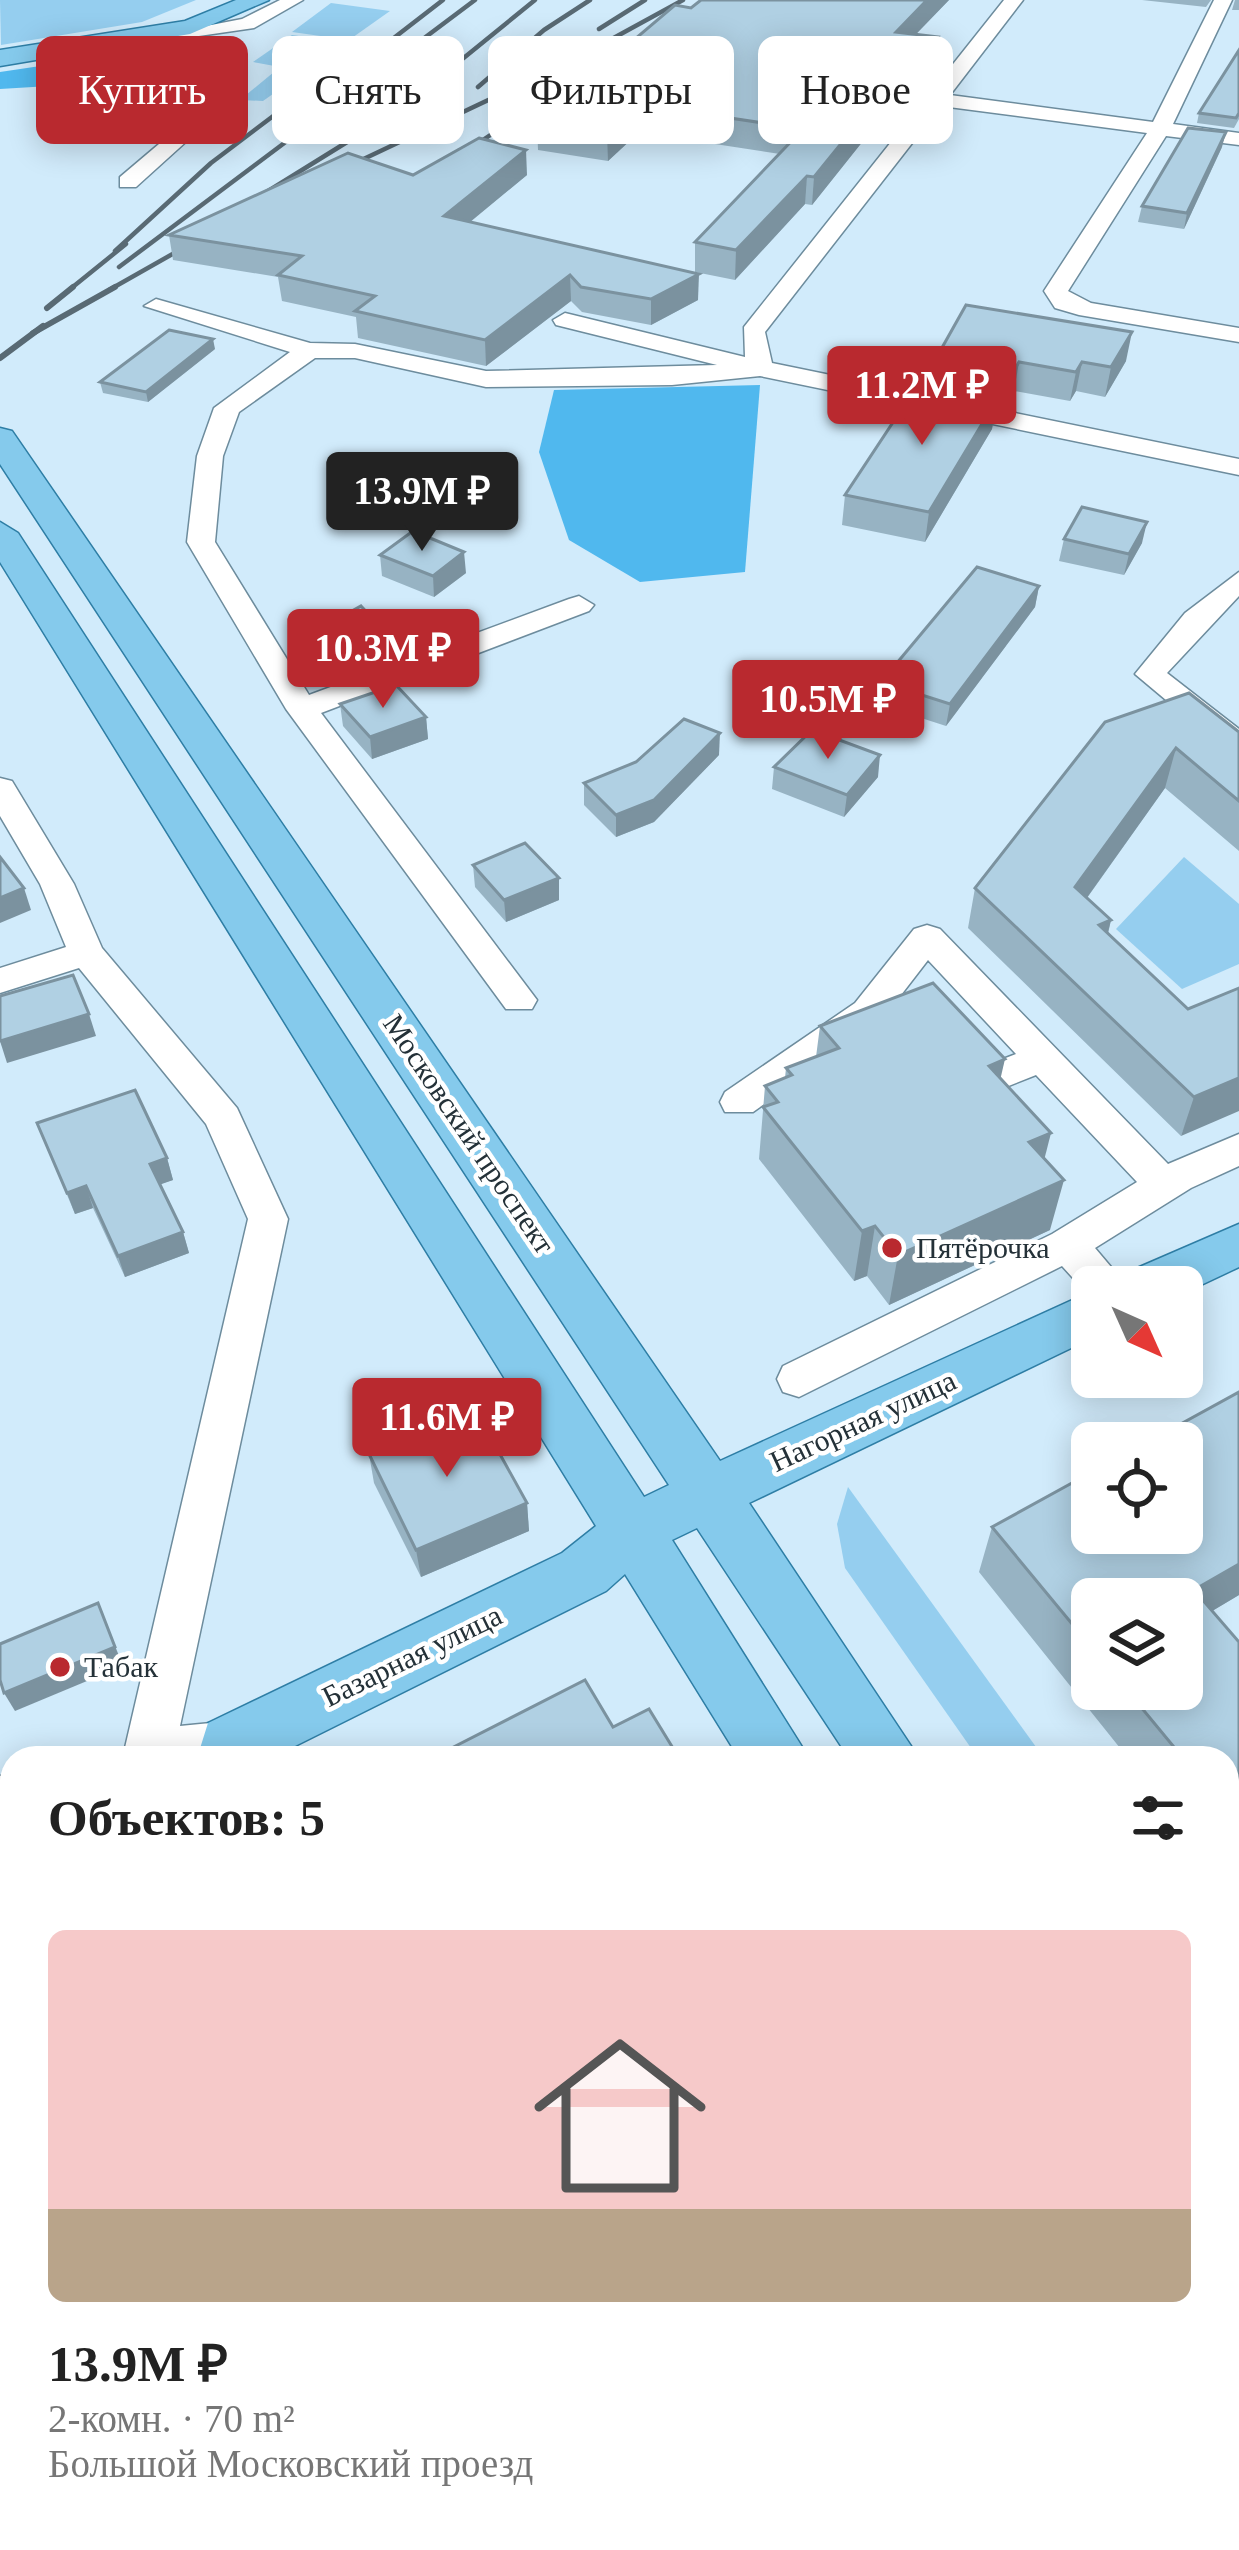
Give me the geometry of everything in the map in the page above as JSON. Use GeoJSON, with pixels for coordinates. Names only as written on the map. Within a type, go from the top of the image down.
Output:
{"type":"FeatureCollection","features":[{"type":"Feature","properties":{"kind":"main road"},"geometry":{"type":"LineString","coordinates":[[0,58],[148,35],[217,19],[257,0]]}},
{"type":"Feature","properties":{"kind":"main road","name":"Московский проспект"},"geometry":{"type":"LineString","coordinates":[[1,396],[50,511]]}},
{"type":"Feature","properties":{"kind":"main road","name":"Московский проспект"},"geometry":{"type":"LineString","coordinates":[[0,438],[878,1746]]}},
{"type":"Feature","properties":{"kind":"main road"},"geometry":{"type":"LineString","coordinates":[[4,540],[769,1746]]}},
{"type":"Feature","properties":{"kind":"main road"},"geometry":{"type":"LineString","coordinates":[[1192,1266],[1239,1244]]}},
{"type":"Feature","properties":{"kind":"main road","name":"Нагорная улица"},"geometry":{"type":"LineString","coordinates":[[635,1529],[1071,1323]]}},
{"type":"Feature","properties":{"kind":"main road","name":"Базарная улица"},"geometry":{"type":"LineString","coordinates":[[228,1746],[584,1572],[635,1529]]}},
{"type":"Feature","properties":{"kind":"street"},"geometry":{"type":"LineString","coordinates":[[148,35],[219,0]]}},
{"type":"Feature","properties":{"kind":"street"},"geometry":{"type":"LineString","coordinates":[[148,35],[247,24],[294,0]]}},
{"type":"Feature","properties":{"kind":"street"},"geometry":{"type":"LineString","coordinates":[[953,84],[1014,0]]}},
{"type":"Feature","properties":{"kind":"street"},"geometry":{"type":"LineString","coordinates":[[1223,0],[1161,127],[1056,290],[1064,302],[1239,335]]}},
{"type":"Feature","properties":{"kind":"street"},"geometry":{"type":"LineString","coordinates":[[128,182],[199,121],[145,95],[211,46],[148,35]]}},
{"type":"Feature","properties":{"kind":"street"},"geometry":{"type":"LineString","coordinates":[[953,101],[1239,139]]}},
{"type":"Feature","properties":{"kind":"street"},"geometry":{"type":"LineString","coordinates":[[760,368],[753,332],[905,144]]}},
{"type":"Feature","properties":{"kind":"street"},"geometry":{"type":"LineString","coordinates":[[156,306],[309,350],[355,351],[486,379],[672,377],[760,368]]}},
{"type":"Feature","properties":{"kind":"street"},"geometry":{"type":"LineString","coordinates":[[565,320],[760,368],[1239,467]]}},
{"type":"Feature","properties":{"kind":"street"},"geometry":{"type":"LineString","coordinates":[[309,350],[227,408],[210,456],[201,542],[302,709],[519,1000]]}},
{"type":"Feature","properties":{"kind":"street"},"geometry":{"type":"LineString","coordinates":[[1239,581],[1196,619],[1150,674],[1239,745]]}},
{"type":"Feature","properties":{"kind":"street"},"geometry":{"type":"LineString","coordinates":[[302,709],[579,605]]}},
{"type":"Feature","properties":{"kind":"street"},"geometry":{"type":"LineString","coordinates":[[3,799],[58,884],[86,953],[223,1118],[268,1219],[150,1746]]}},
{"type":"Feature","properties":{"kind":"street"},"geometry":{"type":"LineString","coordinates":[[739,1102],[868,1012],[927,937],[1164,1185]]}},
{"type":"Feature","properties":{"kind":"street"},"geometry":{"type":"LineString","coordinates":[[0,980],[86,953]]}},
{"type":"Feature","properties":{"kind":"street"},"geometry":{"type":"LineString","coordinates":[[991,1079],[1042,1058]]}},
{"type":"Feature","properties":{"kind":"street"},"geometry":{"type":"LineString","coordinates":[[800,1378],[1067,1245],[1164,1185],[1239,1149]]}},
{"type":"Feature","properties":{"kind":"street"},"geometry":{"type":"LineString","coordinates":[[1067,1245],[1087,1266]]}},
{"type":"Feature","properties":{"kind":"shaded area"},"geometry":{"type":"Polygon","coordinates":[[[0,0],[196,0],[142,22],[1,45],[0,0]]]}},
{"type":"Feature","properties":{"kind":"shaded area"},"geometry":{"type":"Polygon","coordinates":[[[331,3],[390,11],[355,36],[292,32],[331,3]]]}},
{"type":"Feature","properties":{"kind":"shaded area"},"geometry":{"type":"Polygon","coordinates":[[[272,49],[272,66],[253,62],[272,49]]]}},
{"type":"Feature","properties":{"kind":"shaded area"},"geometry":{"type":"Polygon","coordinates":[[[36,67],[36,87],[0,89],[0,72],[36,67]]]}},
{"type":"Feature","properties":{"kind":"shaded area"},"geometry":{"type":"Polygon","coordinates":[[[272,74],[272,95],[263,101],[248,100],[248,93],[272,74]]]}},
{"type":"Feature","properties":{"kind":"shaded area"},"geometry":{"type":"Polygon","coordinates":[[[760,385],[745,572],[640,582],[569,540],[539,452],[554,390],[760,385]]]}},
{"type":"Feature","properties":{"kind":"shaded area"},"geometry":{"type":"Polygon","coordinates":[[[1184,857],[1239,904],[1239,964],[1182,989],[1116,929],[1184,857]]]}},
{"type":"Feature","properties":{"kind":"shaded area"},"geometry":{"type":"Polygon","coordinates":[[[848,1487],[1035,1746],[970,1746],[845,1568],[837,1524],[848,1487]]]}},
{"type":"Feature","properties":{"kind":"building"},"geometry":{"type":"Polygon","coordinates":[[[701,0],[927,0],[896,32],[930,36],[758,36],[758,122],[734,119],[734,36],[638,36],[675,5],[691,8],[701,0]]]}},
{"type":"Feature","properties":{"kind":"building"},"geometry":{"type":"Polygon","coordinates":[[[1239,50],[1236,118],[1199,113],[1239,50]]]}},
{"type":"Feature","properties":{"kind":"building"},"geometry":{"type":"Polygon","coordinates":[[[1188,128],[1226,132],[1187,213],[1142,206],[1188,128]]]}},
{"type":"Feature","properties":{"kind":"building"},"geometry":{"type":"Polygon","coordinates":[[[479,138],[526,150],[444,216],[699,274],[651,299],[581,287],[570,275],[485,340],[355,311],[375,296],[278,275],[302,256],[169,235],[348,153],[413,175],[479,138]]]}},
{"type":"Feature","properties":{"kind":"building"},"geometry":{"type":"Polygon","coordinates":[[[789,144],[841,144],[814,177],[807,176],[736,250],[695,242],[789,144]]]}},
{"type":"Feature","properties":{"kind":"building"},"geometry":{"type":"Polygon","coordinates":[[[966,305],[1132,332],[1111,367],[1082,362],[1076,372],[1019,362],[1010,377],[934,362],[966,305]]]}},
{"type":"Feature","properties":{"kind":"building"},"geometry":{"type":"Polygon","coordinates":[[[169,330],[213,339],[146,392],[100,382],[169,330]]]}},
{"type":"Feature","properties":{"kind":"building"},"geometry":{"type":"Polygon","coordinates":[[[919,383],[997,399],[929,512],[845,495],[919,383]]]}},
{"type":"Feature","properties":{"kind":"building"},"geometry":{"type":"Polygon","coordinates":[[[1082,507],[1147,522],[1129,554],[1064,539],[1082,507]]]}},
{"type":"Feature","properties":{"kind":"building"},"geometry":{"type":"Polygon","coordinates":[[[413,531],[464,552],[433,576],[380,555],[413,531]]]}},
{"type":"Feature","properties":{"kind":"building"},"geometry":{"type":"Polygon","coordinates":[[[977,567],[1039,586],[950,704],[881,682],[977,567]]]}},
{"type":"Feature","properties":{"kind":"building"},"geometry":{"type":"Polygon","coordinates":[[[361,606],[391,638],[345,654],[322,628],[361,606]]]}},
{"type":"Feature","properties":{"kind":"building"},"geometry":{"type":"Polygon","coordinates":[[[396,685],[426,717],[370,737],[340,704],[396,685]]]}},
{"type":"Feature","properties":{"kind":"building"},"geometry":{"type":"Polygon","coordinates":[[[1189,693],[1239,732],[1239,801],[1176,748],[1075,887],[1111,920],[1099,925],[1188,1009],[1239,988],[1239,1078],[1194,1097],[975,888],[1105,722],[1189,693]]]}},
{"type":"Feature","properties":{"kind":"building"},"geometry":{"type":"Polygon","coordinates":[[[684,719],[720,733],[654,800],[616,815],[584,783],[636,762],[684,719]]]}},
{"type":"Feature","properties":{"kind":"building"},"geometry":{"type":"Polygon","coordinates":[[[812,730],[830,742],[834,738],[880,755],[847,795],[774,767],[812,730]]]}},
{"type":"Feature","properties":{"kind":"building"},"geometry":{"type":"Polygon","coordinates":[[[525,843],[559,878],[504,900],[473,865],[525,843]]]}},
{"type":"Feature","properties":{"kind":"building"},"geometry":{"type":"Polygon","coordinates":[[[0,857],[24,888],[0,898],[0,857]]]}},
{"type":"Feature","properties":{"kind":"building"},"geometry":{"type":"Polygon","coordinates":[[[73,975],[89,1014],[0,1041],[0,996],[73,975]]]}},
{"type":"Feature","properties":{"kind":"building"},"geometry":{"type":"Polygon","coordinates":[[[933,983],[1005,1059],[989,1066],[1051,1133],[1029,1142],[1064,1180],[898,1255],[875,1226],[862,1231],[763,1107],[778,1102],[765,1086],[792,1075],[786,1068],[839,1048],[820,1026],[933,983]]]}},
{"type":"Feature","properties":{"kind":"building"},"geometry":{"type":"Polygon","coordinates":[[[135,1090],[167,1158],[150,1164],[183,1232],[118,1256],[86,1186],[67,1193],[37,1123],[135,1090]]]}},
{"type":"Feature","properties":{"kind":"building"},"geometry":{"type":"Polygon","coordinates":[[[1239,1392],[1239,1564],[1203,1585],[1203,1578],[1071,1578],[1071,1623],[992,1527],[1071,1484],[1071,1554],[1203,1554],[1203,1422],[1184,1422],[1239,1392]]]}},
{"type":"Feature","properties":{"kind":"building"},"geometry":{"type":"Polygon","coordinates":[[[476,1411],[527,1503],[416,1550],[369,1454],[476,1411]]]}},
{"type":"Feature","properties":{"kind":"building"},"geometry":{"type":"Polygon","coordinates":[[[1203,1600],[1239,1642],[1239,1746],[1173,1746],[1143,1710],[1203,1710],[1203,1600]]]}},
{"type":"Feature","properties":{"kind":"building"},"geometry":{"type":"Polygon","coordinates":[[[98,1603],[115,1647],[4,1693],[0,1644],[98,1603]]]}},
{"type":"Feature","properties":{"kind":"building"},"geometry":{"type":"Polygon","coordinates":[[[585,1680],[613,1727],[649,1709],[672,1746],[456,1746],[585,1680]]]}},
{"type":"Feature","properties":{"kind":"railway"},"geometry":{"type":"LineString","coordinates":[[396,36],[443,0]]}},
{"type":"Feature","properties":{"kind":"railway"},"geometry":{"type":"LineString","coordinates":[[119,267],[475,0]]}},
{"type":"Feature","properties":{"kind":"railway"},"geometry":{"type":"LineString","coordinates":[[252,201],[402,108],[535,0]]}},
{"type":"Feature","properties":{"kind":"railway"},"geometry":{"type":"LineString","coordinates":[[478,87],[544,30],[590,0]]}},
{"type":"Feature","properties":{"kind":"railway"},"geometry":{"type":"LineString","coordinates":[[599,29],[645,0]]}},
{"type":"Feature","properties":{"kind":"railway"},"geometry":{"type":"LineString","coordinates":[[334,173],[577,58],[683,0]]}},
{"type":"Feature","properties":{"kind":"railway"},"geometry":{"type":"LineString","coordinates":[[115,251],[211,163],[272,117]]}},
{"type":"Feature","properties":{"kind":"railway"},"geometry":{"type":"LineString","coordinates":[[456,158],[488,137]]}},
{"type":"Feature","properties":{"kind":"railway"},"geometry":{"type":"LineString","coordinates":[[109,290],[199,239]]}},
{"type":"Feature","properties":{"kind":"railway"},"geometry":{"type":"LineString","coordinates":[[69,290],[126,244]]}},
{"type":"Feature","properties":{"kind":"railway"},"geometry":{"type":"LineString","coordinates":[[47,308],[73,287]]}},
{"type":"Feature","properties":{"kind":"railway"},"geometry":{"type":"LineString","coordinates":[[35,332],[115,287]]}},
{"type":"Feature","properties":{"kind":"railway"},"geometry":{"type":"LineString","coordinates":[[35,332],[43,326]]}},
{"type":"Feature","properties":{"kind":"railway"},"geometry":{"type":"LineString","coordinates":[[0,358],[35,332]]}},
{"type":"Feature","properties":{"kind":"place","name":"Пятёрочка"},"geometry":{"type":"Point","coordinates":[892,1248]}},
{"type":"Feature","properties":{"kind":"place","name":"Табак"},"geometry":{"type":"Point","coordinates":[60,1667]}}]}
